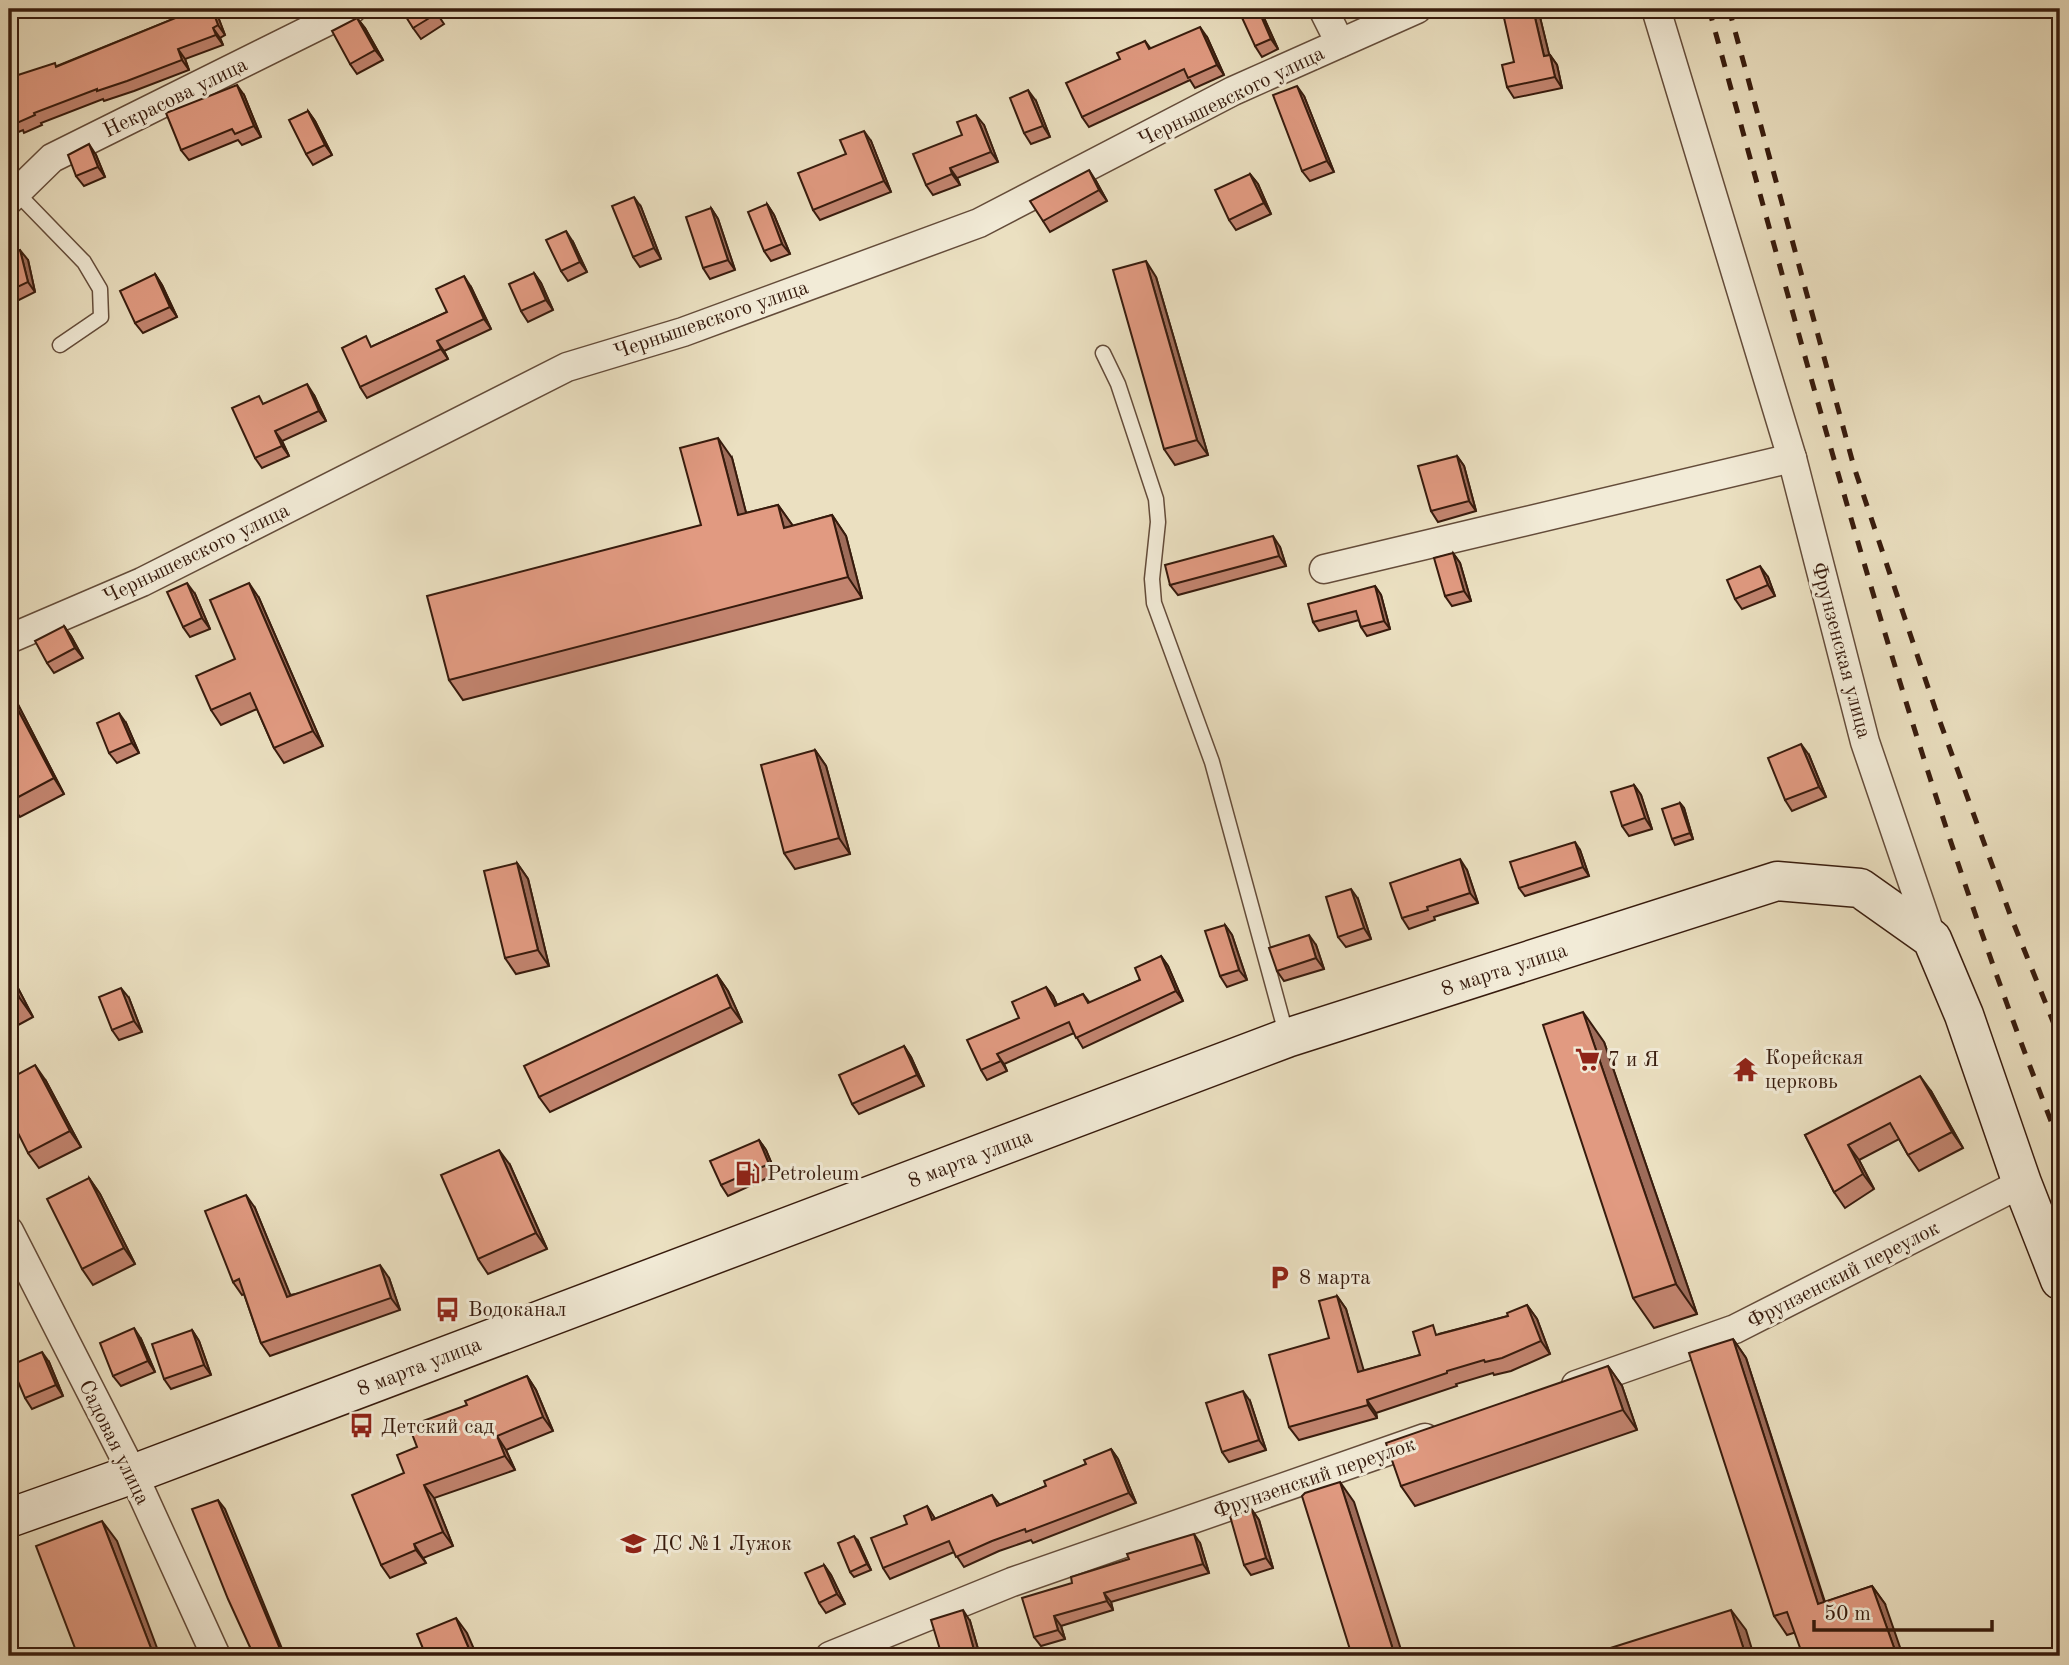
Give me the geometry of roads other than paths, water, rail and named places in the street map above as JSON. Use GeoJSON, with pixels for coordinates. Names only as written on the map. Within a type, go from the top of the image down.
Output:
{"type":"FeatureCollection","features":[{"type":"Feature","properties":{"kind":"street","name":"Некрасова улица"},"geometry":{"type":"LineString","coordinates":[[12,196],[52,158],[352,9]]}},
{"type":"Feature","properties":{"kind":"street"},"geometry":{"type":"LineString","coordinates":[[1324,9],[1340,43]]}},
{"type":"Feature","properties":{"kind":"street","name":"Чернышевского улица"},"geometry":{"type":"LineString","coordinates":[[9,639],[142,582],[567,367],[683,332],[979,223],[1233,91],[1417,9]]}},
{"type":"Feature","properties":{"kind":"street","name":"Фрунзенская улица"},"geometry":{"type":"LineString","coordinates":[[1656,9],[1792,458],[1866,742],[1932,939],[1964,1015],[2022,1183],[2060,1280]]}},
{"type":"Feature","properties":{"kind":"street"},"geometry":{"type":"LineString","coordinates":[[1324,569],[1792,458]]}},
{"type":"Feature","properties":{"kind":"street","name":"8 марта улица"},"geometry":{"type":"LineString","coordinates":[[9,1518],[133,1474],[1287,1038],[1777,881],[1860,888],[1932,939]]}},
{"type":"Feature","properties":{"kind":"street","name":"Фрунзенский переулок"},"geometry":{"type":"LineString","coordinates":[[1552,1393],[1735,1329],[2022,1183]]}},
{"type":"Feature","properties":{"kind":"street","name":"Садовая улица"},"geometry":{"type":"LineString","coordinates":[[9,1231],[133,1474],[216,1656]]}},
{"type":"Feature","properties":{"kind":"street","name":"Фрунзенский переулок"},"geometry":{"type":"LineString","coordinates":[[830,1656],[1012,1582],[1448,1430]]}},
{"type":"Feature","properties":{"kind":"lane"},"geometry":{"type":"LineString","coordinates":[[12,196],[85,262],[100,289],[101,317],[60,345]]}},
{"type":"Feature","properties":{"kind":"lane"},"geometry":{"type":"LineString","coordinates":[[1103,353],[1118,384],[1156,499],[1158,522],[1152,579],[1154,603],[1212,762],[1287,1038]]}},
{"type":"Feature","properties":{"kind":"railway"},"geometry":{"type":"LineString","coordinates":[[1709,9],[1828,439],[1913,723],[1958,865],[2060,1144]]}},
{"type":"Feature","properties":{"kind":"railway"},"geometry":{"type":"LineString","coordinates":[[1729,9],[1854,467],[1935,708],[2011,917],[2060,1039]]}},
{"type":"Feature","properties":{"kind":"place","name":"7 и Я"},"geometry":{"type":"Point","coordinates":[1588,1059]}},
{"type":"Feature","properties":{"kind":"place","name":"Корейская церковь"},"geometry":{"type":"Point","coordinates":[1745,1069]}},
{"type":"Feature","properties":{"kind":"place","name":"Petroleum"},"geometry":{"type":"Point","coordinates":[747,1173]}},
{"type":"Feature","properties":{"kind":"place","name":"8 марта"},"geometry":{"type":"Point","coordinates":[1279,1277]}},
{"type":"Feature","properties":{"kind":"place","name":"Водоканал"},"geometry":{"type":"Point","coordinates":[448,1309]}},
{"type":"Feature","properties":{"kind":"place","name":"Детский сад"},"geometry":{"type":"Point","coordinates":[361,1426]}},
{"type":"Feature","properties":{"kind":"place","name":"ДС №1 Лужок"},"geometry":{"type":"Point","coordinates":[633,1543]}}]}
